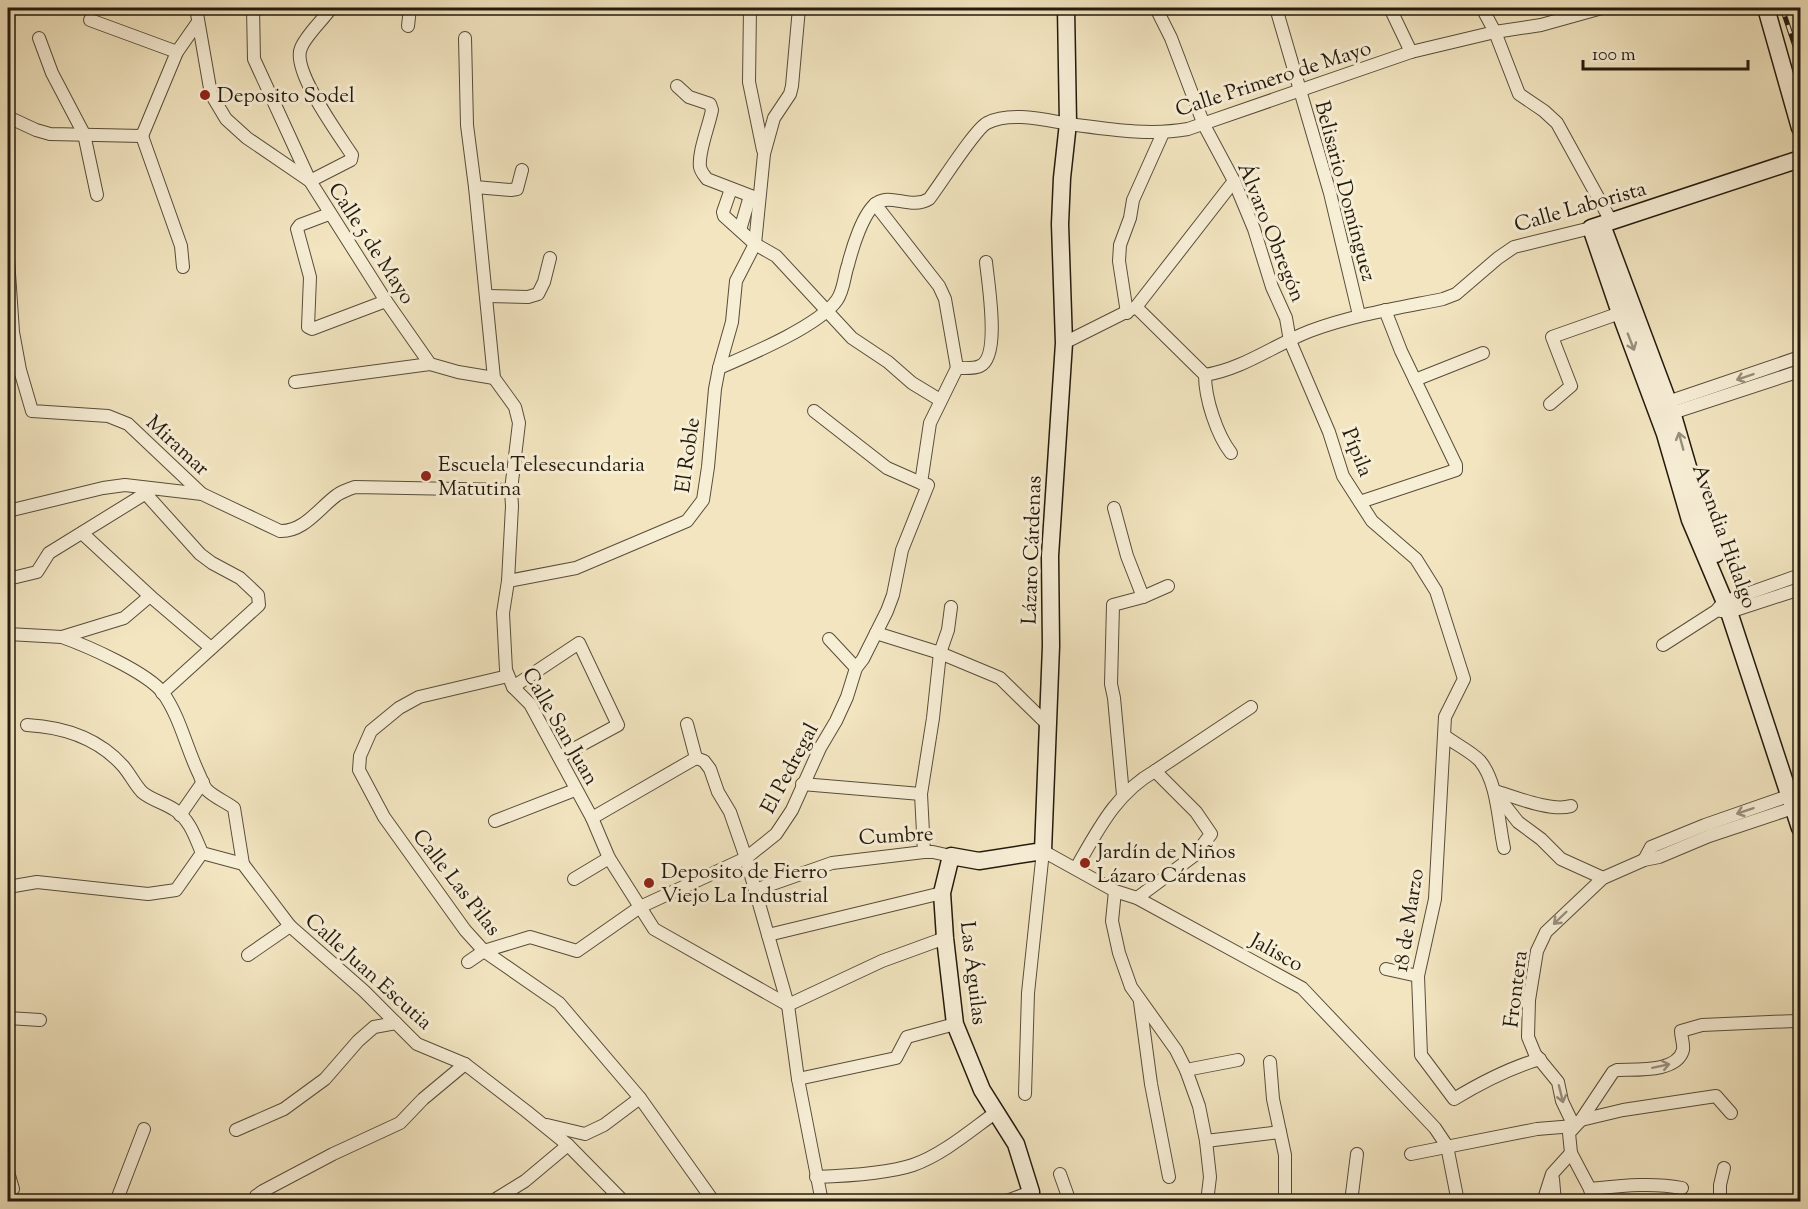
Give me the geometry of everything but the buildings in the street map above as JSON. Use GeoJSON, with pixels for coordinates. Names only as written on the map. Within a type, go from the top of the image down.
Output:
{"type":"FeatureCollection","features":[{"type":"Feature","properties":{"kind":"street","name":"Calle 5 de Mayo"},"geometry":{"type":"LineString","coordinates":[[196,8],[211,94],[226,119],[247,138],[310,181],[386,301],[430,364]]}},
{"type":"Feature","properties":{"kind":"street"},"geometry":{"type":"LineString","coordinates":[[253,8],[255,59],[276,111],[305,166],[310,181],[351,160],[352,155],[313,93],[299,63],[300,49],[331,8]]}},
{"type":"Feature","properties":{"kind":"street"},"geometry":{"type":"LineString","coordinates":[[408,26],[410,8]]}},
{"type":"Feature","properties":{"kind":"street"},"geometry":{"type":"LineString","coordinates":[[750,8],[749,82],[764,154]]}},
{"type":"Feature","properties":{"kind":"street"},"geometry":{"type":"LineString","coordinates":[[740,230],[754,197],[774,118],[790,94],[798,8]]}},
{"type":"Feature","properties":{"kind":"street","name":"Lázaro Cárdenas"},"geometry":{"type":"LineString","coordinates":[[1025,1094],[1028,993],[1043,851],[1051,646],[1050,556],[1064,343],[1060,224],[1068,123],[1066,8]]}},
{"type":"Feature","properties":{"kind":"street","name":"Álvaro Obregón"},"geometry":{"type":"LineString","coordinates":[[1156,8],[1171,38],[1204,125],[1234,181],[1254,229],[1272,287],[1286,318],[1290,341]]}},
{"type":"Feature","properties":{"kind":"street","name":"Belisario Domínguez"},"geometry":{"type":"LineString","coordinates":[[1276,8],[1330,193],[1359,315]]}},
{"type":"Feature","properties":{"kind":"street"},"geometry":{"type":"LineString","coordinates":[[1390,8],[1411,52]]}},
{"type":"Feature","properties":{"kind":"street"},"geometry":{"type":"LineString","coordinates":[[1482,8],[1495,32],[1520,94],[1557,123],[1601,225]]}},
{"type":"Feature","properties":{"kind":"street","name":"Calle Primero de Mayo"},"geometry":{"type":"LineString","coordinates":[[875,204],[884,200],[913,205],[929,200],[970,142],[987,123],[1010,118],[1034,118],[1162,134],[1204,125],[1411,52],[1495,32],[1541,25],[1602,8]]}},
{"type":"Feature","properties":{"kind":"street"},"geometry":{"type":"LineString","coordinates":[[1766,8],[1800,129]]}},
{"type":"Feature","properties":{"kind":"street"},"geometry":{"type":"LineString","coordinates":[[90,20],[177,52]]}},
{"type":"Feature","properties":{"kind":"street"},"geometry":{"type":"LineString","coordinates":[[183,267],[181,246],[142,136],[177,52],[198,22]]}},
{"type":"Feature","properties":{"kind":"street"},"geometry":{"type":"LineString","coordinates":[[39,38],[52,73],[84,134],[97,195]]}},
{"type":"Feature","properties":{"kind":"street"},"geometry":{"type":"LineString","coordinates":[[295,382],[430,364],[458,372],[494,378],[467,125],[465,38]]}},
{"type":"Feature","properties":{"kind":"street"},"geometry":{"type":"LineString","coordinates":[[677,86],[689,97],[710,104],[712,110],[700,166],[702,173],[707,179],[754,197]]}},
{"type":"Feature","properties":{"kind":"street"},"geometry":{"type":"LineString","coordinates":[[8,117],[50,134],[142,136]]}},
{"type":"Feature","properties":{"kind":"street"},"geometry":{"type":"LineString","coordinates":[[1162,134],[1132,200],[1130,218],[1120,245],[1119,261],[1132,310],[1205,375],[1205,388],[1223,442],[1231,453]]}},
{"type":"Feature","properties":{"kind":"street","name":"Calle Laborista"},"geometry":{"type":"LineString","coordinates":[[1205,375],[1224,372],[1308,332],[1359,315],[1443,299],[1456,294],[1498,258],[1515,248],[1601,225],[1800,159]]}},
{"type":"Feature","properties":{"kind":"street"},"geometry":{"type":"LineString","coordinates":[[475,187],[517,189],[522,170]]}},
{"type":"Feature","properties":{"kind":"street"},"geometry":{"type":"LineString","coordinates":[[1064,343],[1132,310],[1234,181]]}},
{"type":"Feature","properties":{"kind":"street"},"geometry":{"type":"LineString","coordinates":[[731,189],[723,212],[724,216],[755,244],[776,256],[862,346],[888,362],[912,383],[940,400]]}},
{"type":"Feature","properties":{"kind":"street","name":"El Roble"},"geometry":{"type":"LineString","coordinates":[[508,581],[576,568],[687,521],[703,500],[718,368],[732,322],[736,281],[755,244],[759,226],[754,197]]}},
{"type":"Feature","properties":{"kind":"street"},"geometry":{"type":"LineString","coordinates":[[718,368],[764,348],[827,310],[841,293],[857,236],[875,204],[939,286],[945,298],[957,368],[980,366],[989,358],[993,335],[986,262]]}},
{"type":"Feature","properties":{"kind":"street"},"geometry":{"type":"LineString","coordinates":[[329,214],[300,225],[297,229],[310,277],[308,327],[312,329],[386,301]]}},
{"type":"Feature","properties":{"kind":"street","name":"Avendia Hidalgo"},"geometry":{"type":"LineString","coordinates":[[1601,225],[1620,313],[1664,409]]}},
{"type":"Feature","properties":{"kind":"street","name":"Avendia Hidalgo"},"geometry":{"type":"LineString","coordinates":[[1601,225],[1702,515],[1728,606],[1797,798],[1800,828]]}},
{"type":"Feature","properties":{"kind":"street"},"geometry":{"type":"LineString","coordinates":[[487,296],[528,297],[538,294],[544,282],[550,258]]}},
{"type":"Feature","properties":{"kind":"street","name":"Miramar"},"geometry":{"type":"LineString","coordinates":[[8,259],[13,332],[20,370],[32,411],[108,416],[128,424],[202,494]]}},
{"type":"Feature","properties":{"kind":"street"},"geometry":{"type":"LineString","coordinates":[[1360,502],[1456,470],[1456,465],[1415,380],[1385,310]]}},
{"type":"Feature","properties":{"kind":"street"},"geometry":{"type":"LineString","coordinates":[[1550,404],[1571,386],[1552,337],[1620,313]]}},
{"type":"Feature","properties":{"kind":"street","name":"Pípila"},"geometry":{"type":"LineString","coordinates":[[1290,341],[1329,432],[1343,476],[1372,521],[1416,559],[1436,591],[1464,679],[1445,717],[1444,736]]}},
{"type":"Feature","properties":{"kind":"street"},"geometry":{"type":"LineString","coordinates":[[1415,380],[1483,353]]}},
{"type":"Feature","properties":{"kind":"street"},"geometry":{"type":"LineString","coordinates":[[1664,409],[1800,357]]}},
{"type":"Feature","properties":{"kind":"street","name":"El Pedregal"},"geometry":{"type":"LineString","coordinates":[[468,962],[484,951],[530,937],[577,951],[640,907],[746,858],[776,834],[792,810],[802,784],[836,722],[856,668],[876,633],[893,595],[902,550],[928,485],[921,483],[930,423],[957,368]]}},
{"type":"Feature","properties":{"kind":"street"},"geometry":{"type":"LineString","coordinates":[[1664,409],[1800,371]]}},
{"type":"Feature","properties":{"kind":"street","name":"Calle San Juan"},"geometry":{"type":"LineString","coordinates":[[494,378],[515,407],[519,423],[511,490],[508,581],[503,613],[506,670],[511,681],[530,704],[592,818],[609,858],[654,929],[788,1005]]}},
{"type":"Feature","properties":{"kind":"street"},"geometry":{"type":"LineString","coordinates":[[814,411],[887,468],[921,483]]}},
{"type":"Feature","properties":{"kind":"street"},"geometry":{"type":"LineString","coordinates":[[8,511],[103,488],[125,485],[150,491],[202,494],[280,531],[291,532],[339,493],[355,487],[511,490]]}},
{"type":"Feature","properties":{"kind":"street"},"geometry":{"type":"LineString","coordinates":[[8,579],[37,572],[49,553],[150,491]]}},
{"type":"Feature","properties":{"kind":"street"},"geometry":{"type":"LineString","coordinates":[[150,491],[200,554],[240,578],[258,595],[259,604],[162,693]]}},
{"type":"Feature","properties":{"kind":"street"},"geometry":{"type":"LineString","coordinates":[[1114,508],[1127,556],[1143,597]]}},
{"type":"Feature","properties":{"kind":"street"},"geometry":{"type":"LineString","coordinates":[[82,533],[211,648]]}},
{"type":"Feature","properties":{"kind":"street"},"geometry":{"type":"LineString","coordinates":[[1663,645],[1728,606],[1800,575]]}},
{"type":"Feature","properties":{"kind":"street"},"geometry":{"type":"LineString","coordinates":[[1123,795],[1111,684],[1113,605],[1143,597],[1168,586]]}},
{"type":"Feature","properties":{"kind":"street"},"geometry":{"type":"LineString","coordinates":[[1728,606],[1800,589]]}},
{"type":"Feature","properties":{"kind":"street"},"geometry":{"type":"LineString","coordinates":[[8,634],[62,637],[124,618],[150,596]]}},
{"type":"Feature","properties":{"kind":"street"},"geometry":{"type":"LineString","coordinates":[[924,852],[921,794],[940,653],[948,630],[951,607]]}},
{"type":"Feature","properties":{"kind":"street"},"geometry":{"type":"LineString","coordinates":[[876,633],[940,653],[1000,678],[1047,724]]}},
{"type":"Feature","properties":{"kind":"street","name":"Calle Juan Escutia"},"geometry":{"type":"LineString","coordinates":[[62,637],[91,647],[157,687],[162,693],[173,710],[207,790],[234,808],[243,864],[290,926],[364,991],[417,1044],[465,1064],[543,1124],[624,1202]]}},
{"type":"Feature","properties":{"kind":"street"},"geometry":{"type":"LineString","coordinates":[[829,639],[856,668]]}},
{"type":"Feature","properties":{"kind":"street"},"geometry":{"type":"LineString","coordinates":[[511,681],[579,643],[618,725],[558,757]]}},
{"type":"Feature","properties":{"kind":"street","name":"Calle Las Pilas"},"geometry":{"type":"LineString","coordinates":[[511,681],[419,697],[399,708],[371,731],[360,756],[359,770],[384,817],[465,930],[484,951],[559,1004],[640,1098],[712,1201]]}},
{"type":"Feature","properties":{"kind":"street"},"geometry":{"type":"LineString","coordinates":[[1076,868],[1117,800],[1141,779],[1251,707]]}},
{"type":"Feature","properties":{"kind":"street"},"geometry":{"type":"LineString","coordinates":[[687,724],[696,758]]}},
{"type":"Feature","properties":{"kind":"street"},"geometry":{"type":"LineString","coordinates":[[27,725],[51,726],[77,734],[109,751],[142,792],[180,815],[188,823],[202,853],[243,864]]}},
{"type":"Feature","properties":{"kind":"street"},"geometry":{"type":"LineString","coordinates":[[1444,736],[1480,761],[1495,793],[1518,822],[1541,839],[1561,859],[1603,878]]}},
{"type":"Feature","properties":{"kind":"street","name":"18 de Marzo"},"geometry":{"type":"LineString","coordinates":[[1444,736],[1435,899],[1418,976],[1421,1055],[1454,1099],[1482,1081],[1540,1059]]}},
{"type":"Feature","properties":{"kind":"street"},"geometry":{"type":"LineString","coordinates":[[592,818],[696,758]]}},
{"type":"Feature","properties":{"kind":"street"},"geometry":{"type":"LineString","coordinates":[[696,758],[704,761],[710,769],[718,792],[730,812],[746,858],[788,1005],[798,1079],[822,1202]]}},
{"type":"Feature","properties":{"kind":"street"},"geometry":{"type":"LineString","coordinates":[[1137,898],[1196,855],[1211,834],[1196,812],[1155,771]]}},
{"type":"Feature","properties":{"kind":"street"},"geometry":{"type":"LineString","coordinates":[[180,815],[203,782]]}},
{"type":"Feature","properties":{"kind":"street"},"geometry":{"type":"LineString","coordinates":[[802,784],[921,794]]}},
{"type":"Feature","properties":{"kind":"street"},"geometry":{"type":"LineString","coordinates":[[495,821],[575,790]]}},
{"type":"Feature","properties":{"kind":"street"},"geometry":{"type":"LineString","coordinates":[[1495,793],[1547,805],[1571,806]]}},
{"type":"Feature","properties":{"kind":"street"},"geometry":{"type":"LineString","coordinates":[[1495,793],[1504,848]]}},
{"type":"Feature","properties":{"kind":"street","name":"Frontera"},"geometry":{"type":"LineString","coordinates":[[1578,1123],[1562,1101],[1558,1082],[1532,1049],[1528,1037],[1529,1000],[1539,946],[1546,932],[1603,878],[1644,860],[1651,847],[1705,825],[1797,798]]}},
{"type":"Feature","properties":{"kind":"street","name":"Cumbre"},"geometry":{"type":"LineString","coordinates":[[755,890],[832,863],[924,852],[979,861],[1043,851]]}},
{"type":"Feature","properties":{"kind":"street","name":"Jalisco"},"geometry":{"type":"LineString","coordinates":[[1043,851],[1115,891],[1137,898],[1302,988],[1413,1104],[1435,1128],[1447,1146]]}},
{"type":"Feature","properties":{"kind":"street"},"geometry":{"type":"LineString","coordinates":[[8,887],[37,882],[148,894],[176,890],[202,853]]}},
{"type":"Feature","properties":{"kind":"street","name":"Las Águilas"},"geometry":{"type":"LineString","coordinates":[[951,856],[942,893],[955,1024],[982,1090],[998,1118]]}},
{"type":"Feature","properties":{"kind":"street"},"geometry":{"type":"LineString","coordinates":[[574,879],[609,858]]}},
{"type":"Feature","properties":{"kind":"street"},"geometry":{"type":"LineString","coordinates":[[1115,891],[1112,921],[1131,987],[1139,1001],[1168,1036],[1186,1070],[1199,1106],[1210,1177],[1208,1202]]}},
{"type":"Feature","properties":{"kind":"street"},"geometry":{"type":"LineString","coordinates":[[768,935],[942,893]]}},
{"type":"Feature","properties":{"kind":"street"},"geometry":{"type":"LineString","coordinates":[[248,955],[290,926]]}},
{"type":"Feature","properties":{"kind":"street"},"geometry":{"type":"LineString","coordinates":[[788,1005],[882,961],[945,938]]}},
{"type":"Feature","properties":{"kind":"street"},"geometry":{"type":"LineString","coordinates":[[1386,969],[1418,976]]}},
{"type":"Feature","properties":{"kind":"street"},"geometry":{"type":"LineString","coordinates":[[1139,1001],[1168,1177]]}},
{"type":"Feature","properties":{"kind":"street"},"geometry":{"type":"LineString","coordinates":[[8,1018],[40,1020]]}},
{"type":"Feature","properties":{"kind":"street"},"geometry":{"type":"LineString","coordinates":[[1593,1202],[1590,1189],[1570,1153],[1569,1132],[1578,1123],[1613,1072],[1661,1068],[1669,1065],[1679,1058],[1683,1049],[1681,1031],[1702,1025],[1800,1019]]}},
{"type":"Feature","properties":{"kind":"street"},"geometry":{"type":"LineString","coordinates":[[236,1130],[284,1109],[325,1079],[358,1041],[374,1027],[396,1023]]}},
{"type":"Feature","properties":{"kind":"street"},"geometry":{"type":"LineString","coordinates":[[798,1079],[896,1058],[907,1037],[955,1024]]}},
{"type":"Feature","properties":{"kind":"street"},"geometry":{"type":"LineString","coordinates":[[1186,1070],[1238,1060]]}},
{"type":"Feature","properties":{"kind":"street"},"geometry":{"type":"LineString","coordinates":[[1269,1062],[1273,1099],[1285,1155],[1285,1202]]}},
{"type":"Feature","properties":{"kind":"street"},"geometry":{"type":"LineString","coordinates":[[255,1199],[333,1154],[400,1123],[423,1099],[465,1064]]}},
{"type":"Feature","properties":{"kind":"street"},"geometry":{"type":"LineString","coordinates":[[1411,1154],[1578,1123],[1623,1110],[1691,1099],[1716,1096],[1731,1113]]}},
{"type":"Feature","properties":{"kind":"street"},"geometry":{"type":"LineString","coordinates":[[543,1124],[585,1134],[604,1125],[640,1098]]}},
{"type":"Feature","properties":{"kind":"street"},"geometry":{"type":"LineString","coordinates":[[816,1177],[844,1176],[913,1165],[998,1118],[1016,1143],[1031,1197],[1004,1202]]}},
{"type":"Feature","properties":{"kind":"street"},"geometry":{"type":"LineString","coordinates":[[116,1202],[144,1129]]}},
{"type":"Feature","properties":{"kind":"street"},"geometry":{"type":"LineString","coordinates":[[1206,1141],[1280,1132]]}},
{"type":"Feature","properties":{"kind":"street"},"geometry":{"type":"LineString","coordinates":[[491,1202],[525,1180],[567,1145]]}},
{"type":"Feature","properties":{"kind":"street"},"geometry":{"type":"LineString","coordinates":[[1447,1146],[1458,1202]]}},
{"type":"Feature","properties":{"kind":"street"},"geometry":{"type":"LineString","coordinates":[[1543,1202],[1552,1174],[1570,1153]]}},
{"type":"Feature","properties":{"kind":"street"},"geometry":{"type":"LineString","coordinates":[[1351,1202],[1357,1154]]}},
{"type":"Feature","properties":{"kind":"street"},"geometry":{"type":"LineString","coordinates":[[1720,1202],[1720,1185],[1724,1168]]}},
{"type":"Feature","properties":{"kind":"street"},"geometry":{"type":"LineString","coordinates":[[8,1172],[12,1189]]}},
{"type":"Feature","properties":{"kind":"street"},"geometry":{"type":"LineString","coordinates":[[1060,1174],[1070,1202]]}},
{"type":"Feature","properties":{"kind":"street"},"geometry":{"type":"LineString","coordinates":[[1552,1174],[1555,1202]]}},
{"type":"Feature","properties":{"kind":"street"},"geometry":{"type":"LineString","coordinates":[[1590,1189],[1628,1185],[1668,1185],[1682,1188]]}},
{"type":"Feature","properties":{"kind":"railway"},"geometry":{"type":"LineString","coordinates":[[1782,8],[1800,61]]}},
{"type":"Feature","properties":{"kind":"place","name":"Deposito Sodel"},"geometry":{"type":"Point","coordinates":[205,95]}},
{"type":"Feature","properties":{"kind":"place","name":"Escuela Telesecundaria Matutina"},"geometry":{"type":"Point","coordinates":[426,476]}},
{"type":"Feature","properties":{"kind":"place","name":"Jardín de Niños Lázaro Cárdenas"},"geometry":{"type":"Point","coordinates":[1085,863]}},
{"type":"Feature","properties":{"kind":"place","name":"Deposito de Fierro Viejo La Industrial"},"geometry":{"type":"Point","coordinates":[649,883]}}]}
